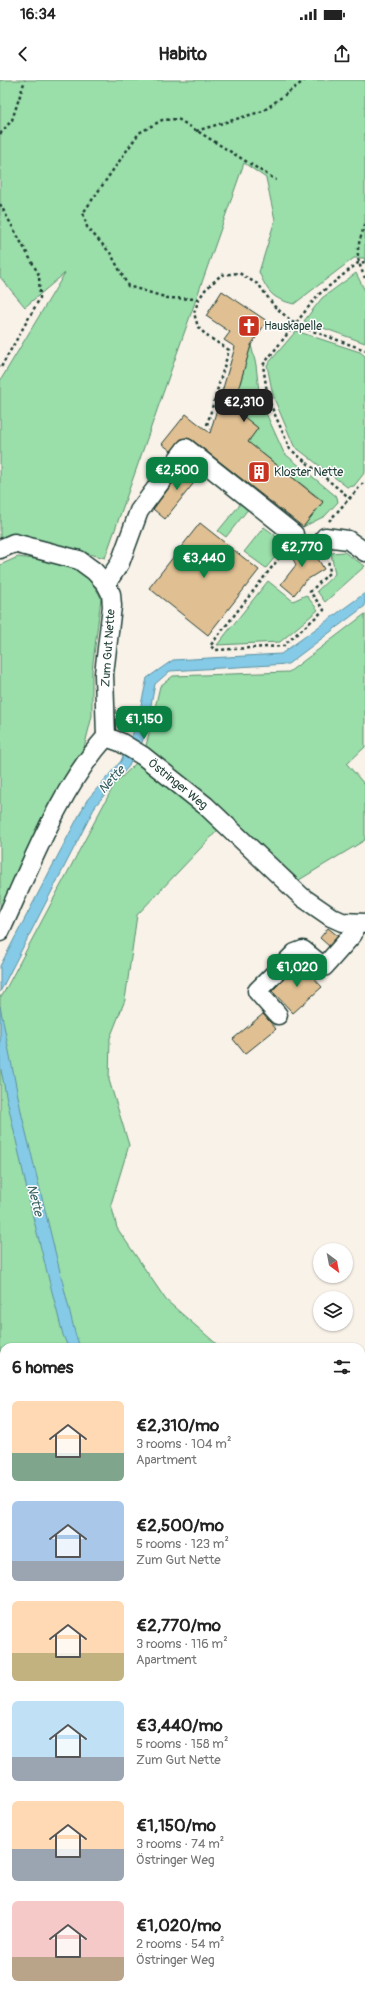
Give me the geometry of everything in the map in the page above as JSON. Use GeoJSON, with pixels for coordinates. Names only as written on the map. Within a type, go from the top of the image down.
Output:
{"type":"FeatureCollection","features":[{"type":"Feature","properties":{"kind":"street"},"geometry":{"type":"LineString","coordinates":[[106,584],[120,563],[139,511],[186,448],[294,534]]}},
{"type":"Feature","properties":{"kind":"street"},"geometry":{"type":"LineString","coordinates":[[325,537],[348,540],[365,552]]}},
{"type":"Feature","properties":{"kind":"street","name":"Zum Gut Nette"},"geometry":{"type":"LineString","coordinates":[[0,549],[14,543],[79,560],[94,571],[106,584],[111,594],[112,606],[104,674],[113,739]]}},
{"type":"Feature","properties":{"kind":"street"},"geometry":{"type":"LineString","coordinates":[[0,932],[63,797],[91,753],[113,739]]}},
{"type":"Feature","properties":{"kind":"street","name":"Östringer Weg"},"geometry":{"type":"LineString","coordinates":[[113,739],[153,763],[206,806],[302,897],[331,917],[342,922],[360,923]]}},
{"type":"Feature","properties":{"kind":"street"},"geometry":{"type":"LineString","coordinates":[[278,1015],[257,991],[294,953],[302,950],[324,967],[354,934],[360,923]]}},
{"type":"Feature","properties":{"kind":"path"},"geometry":{"type":"LineString","coordinates":[[0,134],[12,120],[25,80]]}},
{"type":"Feature","properties":{"kind":"path"},"geometry":{"type":"LineString","coordinates":[[195,131],[263,111],[305,80]]}},
{"type":"Feature","properties":{"kind":"path"},"geometry":{"type":"LineString","coordinates":[[200,299],[168,298],[128,286],[111,254],[87,227],[83,213],[139,133],[162,120],[178,119],[195,131],[276,180]]}},
{"type":"Feature","properties":{"kind":"path"},"geometry":{"type":"LineString","coordinates":[[0,204],[39,275],[40,298],[0,369]]}},
{"type":"Feature","properties":{"kind":"path"},"geometry":{"type":"LineString","coordinates":[[365,224],[357,246],[358,263],[365,278]]}},
{"type":"Feature","properties":{"kind":"path"},"geometry":{"type":"LineString","coordinates":[[350,499],[290,450],[268,399],[263,365],[296,325],[318,295],[358,263],[365,262]]}},
{"type":"Feature","properties":{"kind":"path"},"geometry":{"type":"LineString","coordinates":[[207,425],[229,350],[207,336],[198,327],[194,313],[205,290],[221,275],[239,272],[259,285],[274,306],[296,325],[365,350]]}},
{"type":"Feature","properties":{"kind":"path"},"geometry":{"type":"LineString","coordinates":[[294,534],[284,552],[210,646],[216,650],[283,646],[324,610],[310,592],[330,572],[325,537],[327,523],[365,481]]}},
{"type":"Feature","properties":{"kind":"green space"},"geometry":{"type":"Polygon","coordinates":[[[0,80],[365,80],[365,261],[364,258],[354,258],[294,304],[281,300],[272,294],[265,285],[259,272],[275,220],[266,178],[244,163],[105,558],[13,534],[0,539],[0,381],[65,273],[25,307],[0,277],[0,80]]]}},
{"type":"Feature","properties":{"kind":"green space"},"geometry":{"type":"Polygon","coordinates":[[[356,273],[365,291],[365,343],[304,321],[322,298],[356,273]]]}},
{"type":"Feature","properties":{"kind":"green space"},"geometry":{"type":"Polygon","coordinates":[[[296,331],[360,352],[365,356],[365,472],[354,486],[347,487],[294,446],[273,396],[267,365],[296,331]]]}},
{"type":"Feature","properties":{"kind":"green space"},"geometry":{"type":"Polygon","coordinates":[[[251,345],[256,365],[260,400],[284,453],[337,497],[338,502],[325,516],[303,527],[323,501],[248,442],[258,428],[233,408],[251,345]]]}},
{"type":"Feature","properties":{"kind":"green space"},"geometry":{"type":"Polygon","coordinates":[[[242,502],[249,508],[226,537],[218,531],[242,502]]]}},
{"type":"Feature","properties":{"kind":"green space"},"geometry":{"type":"Polygon","coordinates":[[[264,527],[275,535],[280,551],[266,568],[244,552],[264,527]]]}},
{"type":"Feature","properties":{"kind":"green space"},"geometry":{"type":"Polygon","coordinates":[[[344,552],[365,566],[325,602],[317,591],[335,574],[331,553],[344,552]]]}},
{"type":"Feature","properties":{"kind":"green space"},"geometry":{"type":"Polygon","coordinates":[[[18,557],[53,561],[71,566],[89,579],[101,598],[92,671],[92,716],[84,748],[60,792],[0,917],[0,565],[18,557]]]}},
{"type":"Feature","properties":{"kind":"green space"},"geometry":{"type":"Polygon","coordinates":[[[268,581],[293,601],[306,595],[318,610],[280,642],[217,645],[268,581]]]}},
{"type":"Feature","properties":{"kind":"green space"},"geometry":{"type":"Polygon","coordinates":[[[365,614],[365,747],[347,764],[365,785],[365,840],[299,880],[212,801],[146,746],[160,686],[173,676],[289,672],[365,614]]]}},
{"type":"Feature","properties":{"kind":"green space"},"geometry":{"type":"Polygon","coordinates":[[[136,763],[199,812],[218,830],[137,915],[125,1000],[110,1038],[109,1080],[129,1145],[111,1204],[117,1228],[166,1300],[215,1343],[0,1343],[0,996],[2,996],[114,785],[136,763]]]}},
{"type":"Feature","properties":{"kind":"water"},"geometry":{"type":"Polygon","coordinates":[[[365,593],[365,606],[288,664],[170,671],[155,684],[146,731],[141,745],[130,739],[136,727],[147,678],[173,660],[281,654],[365,593]]]}},
{"type":"Feature","properties":{"kind":"water","name":"Nette"},"geometry":{"type":"Polygon","coordinates":[[[125,751],[133,756],[129,766],[96,805],[0,992],[0,966],[87,800],[121,761],[125,751]]]}},
{"type":"Feature","properties":{"kind":"water","name":"Nette"},"geometry":{"type":"Polygon","coordinates":[[[0,1006],[22,1116],[79,1343],[66,1343],[63,1335],[33,1217],[0,1065],[0,1006]]]}},
{"type":"Feature","properties":{"kind":"building"},"geometry":{"type":"Polygon","coordinates":[[[222,291],[267,321],[251,345],[233,408],[258,428],[248,442],[323,502],[303,527],[192,440],[187,438],[182,439],[171,451],[162,444],[186,414],[210,433],[235,347],[224,340],[230,332],[206,316],[222,291]]]}},
{"type":"Feature","properties":{"kind":"building"},"geometry":{"type":"Polygon","coordinates":[[[188,463],[201,474],[165,519],[153,509],[188,463]]]}},
{"type":"Feature","properties":{"kind":"building"},"geometry":{"type":"Polygon","coordinates":[[[200,523],[259,570],[208,635],[149,588],[200,523]]]}},
{"type":"Feature","properties":{"kind":"building"},"geometry":{"type":"Polygon","coordinates":[[[308,542],[324,569],[305,581],[294,595],[281,584],[296,565],[290,553],[308,542]]]}},
{"type":"Feature","properties":{"kind":"building"},"geometry":{"type":"Polygon","coordinates":[[[328,928],[338,936],[329,946],[320,938],[328,928]]]}},
{"type":"Feature","properties":{"kind":"building"},"geometry":{"type":"Polygon","coordinates":[[[300,963],[322,987],[293,1013],[272,991],[300,963]]]}},
{"type":"Feature","properties":{"kind":"building"},"geometry":{"type":"Polygon","coordinates":[[[263,1014],[276,1029],[245,1054],[233,1039],[263,1014]]]}},
{"type":"Feature","properties":{"kind":"place","name":"Hauskapelle"},"geometry":{"type":"Point","coordinates":[249,326]}},
{"type":"Feature","properties":{"kind":"place","name":"Kloster Nette"},"geometry":{"type":"Point","coordinates":[259,472]}}]}
